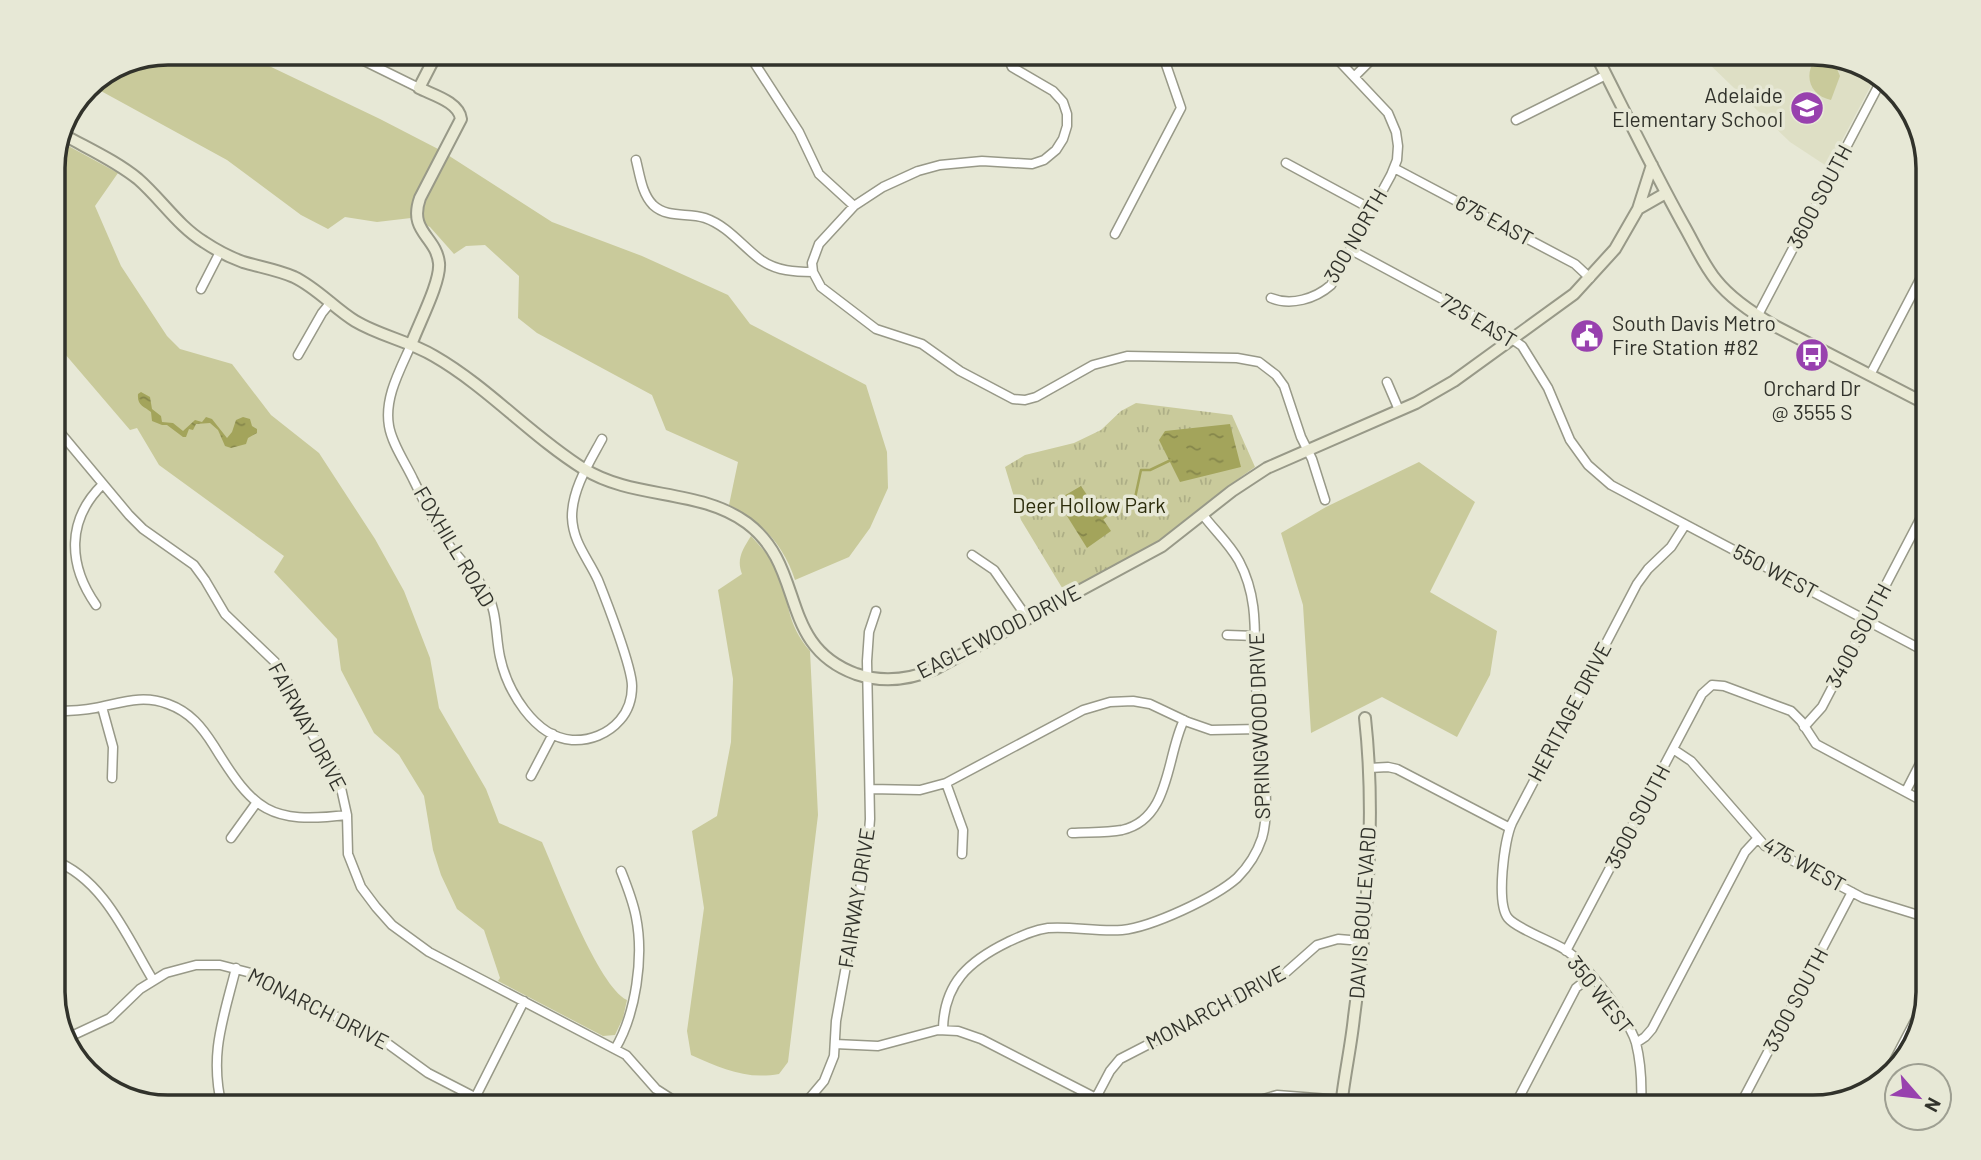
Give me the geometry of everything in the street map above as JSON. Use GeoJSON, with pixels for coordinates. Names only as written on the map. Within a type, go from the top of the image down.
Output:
{"type":"FeatureCollection","features":[{"type":"Feature","properties":{"kind":"main road"},"geometry":{"type":"LineString","coordinates":[[419,88],[430,65]]}},
{"type":"Feature","properties":{"kind":"main road"},"geometry":{"type":"LineString","coordinates":[[1601,65],[1666,193],[1715,279],[1734,298],[1758,315],[1916,399]]}},
{"type":"Feature","properties":{"kind":"main road","name":"FOXHILL ROAD"},"geometry":{"type":"LineString","coordinates":[[411,345],[439,270],[436,252],[421,231],[416,210],[459,126],[461,116],[455,106],[419,88]]}},
{"type":"Feature","properties":{"kind":"main road","name":"EAGLEWOOD DRIVE"},"geometry":{"type":"LineString","coordinates":[[69,138],[131,173],[188,231],[220,252],[291,276],[311,287],[359,323],[428,352],[586,470],[614,483],[709,505],[744,521],[765,540],[781,563],[798,619],[814,645],[838,666],[867,677],[895,680],[925,673],[1162,546],[1250,478],[1307,449],[1399,410],[1454,381],[1557,309],[1590,278],[1615,249],[1638,209],[1652,165]]}},
{"type":"Feature","properties":{"kind":"main road"},"geometry":{"type":"LineString","coordinates":[[1638,209],[1666,193]]}},
{"type":"Feature","properties":{"kind":"main road","name":"DAVIS BOULEVARD"},"geometry":{"type":"LineString","coordinates":[[1343,1095],[1355,1013],[1369,859],[1369,768],[1365,718]]}},
{"type":"Feature","properties":{"kind":"street"},"geometry":{"type":"LineString","coordinates":[[374,65],[419,88]]}},
{"type":"Feature","properties":{"kind":"street"},"geometry":{"type":"LineString","coordinates":[[756,65],[799,132],[819,174],[854,206]]}},
{"type":"Feature","properties":{"kind":"street"},"geometry":{"type":"LineString","coordinates":[[1011,65],[1053,91],[1063,102],[1068,126],[1056,150],[1044,160],[1032,164],[967,162],[929,167],[895,180],[854,206],[819,244],[813,255],[813,272],[823,290],[876,329],[922,344],[960,371],[1013,399],[1036,397],[1093,365],[1119,357],[1137,355],[1252,360],[1265,366],[1281,380],[1325,500]]}},
{"type":"Feature","properties":{"kind":"street"},"geometry":{"type":"LineString","coordinates":[[1115,234],[1181,108],[1166,65]]}},
{"type":"Feature","properties":{"kind":"street"},"geometry":{"type":"LineString","coordinates":[[1344,65],[1384,107],[1391,119],[1398,153],[1394,168]]}},
{"type":"Feature","properties":{"kind":"street"},"geometry":{"type":"LineString","coordinates":[[1354,77],[1366,65]]}},
{"type":"Feature","properties":{"kind":"street"},"geometry":{"type":"LineString","coordinates":[[1516,120],[1606,75]]}},
{"type":"Feature","properties":{"kind":"street","name":"3600 SOUTH"},"geometry":{"type":"LineString","coordinates":[[1758,315],[1878,87]]}},
{"type":"Feature","properties":{"kind":"street"},"geometry":{"type":"LineString","coordinates":[[636,160],[644,190],[657,209],[668,214],[696,215],[709,219],[766,263],[785,270],[813,272]]}},
{"type":"Feature","properties":{"kind":"street"},"geometry":{"type":"LineString","coordinates":[[1286,163],[1373,210]]}},
{"type":"Feature","properties":{"kind":"street","name":"300 NORTH"},"geometry":{"type":"LineString","coordinates":[[1271,298],[1292,302],[1327,289],[1335,281],[1394,168]]}},
{"type":"Feature","properties":{"kind":"street","name":"675 EAST"},"geometry":{"type":"LineString","coordinates":[[1394,168],[1575,264],[1590,278]]}},
{"type":"Feature","properties":{"kind":"street","name":"725 EAST"},"geometry":{"type":"LineString","coordinates":[[1351,250],[1522,346],[1548,388],[1566,432],[1579,454],[1604,480],[1622,492]]}},
{"type":"Feature","properties":{"kind":"street"},"geometry":{"type":"LineString","coordinates":[[201,289],[220,252]]}},
{"type":"Feature","properties":{"kind":"street"},"geometry":{"type":"LineString","coordinates":[[1870,375],[1916,287]]}},
{"type":"Feature","properties":{"kind":"street"},"geometry":{"type":"LineString","coordinates":[[298,355],[321,313],[331,302]]}},
{"type":"Feature","properties":{"kind":"street","name":"FOXHILL ROAD"},"geometry":{"type":"LineString","coordinates":[[411,345],[390,397],[390,431],[443,537],[488,597],[495,618],[500,659],[511,687],[529,713],[553,734]]}},
{"type":"Feature","properties":{"kind":"street"},"geometry":{"type":"LineString","coordinates":[[1387,382],[1399,410]]}},
{"type":"Feature","properties":{"kind":"street","name":"FAIRWAY DRIVE"},"geometry":{"type":"LineString","coordinates":[[65,438],[135,522],[194,565],[225,614],[275,662],[285,677],[305,722],[336,773],[345,799],[350,863],[361,887],[383,915],[421,947],[615,1049],[632,1060],[663,1095]]}},
{"type":"Feature","properties":{"kind":"street"},"geometry":{"type":"LineString","coordinates":[[531,776],[553,734],[573,740],[599,736],[620,720],[631,696],[632,679],[623,652],[598,581],[579,549],[573,528],[574,498],[602,439]]}},
{"type":"Feature","properties":{"kind":"street"},"geometry":{"type":"LineString","coordinates":[[96,606],[78,573],[75,543],[84,508],[103,484]]}},
{"type":"Feature","properties":{"kind":"street","name":"550 WEST"},"geometry":{"type":"LineString","coordinates":[[1622,492],[1916,647]]}},
{"type":"Feature","properties":{"kind":"street","name":"SPRINGWOOD DRIVE"},"geometry":{"type":"LineString","coordinates":[[943,1029],[945,1007],[955,984],[972,963],[986,953],[1024,934],[1042,929],[1109,930],[1145,925],[1221,889],[1236,878],[1253,858],[1261,841],[1265,822],[1255,672],[1255,608],[1247,579],[1227,543],[1203,515]]}},
{"type":"Feature","properties":{"kind":"street","name":"HERITAGE DRIVE"},"geometry":{"type":"LineString","coordinates":[[1506,916],[1503,906],[1503,858],[1510,828],[1641,578],[1671,547],[1685,525]]}},
{"type":"Feature","properties":{"kind":"street","name":"3400 SOUTH"},"geometry":{"type":"LineString","coordinates":[[1804,727],[1819,711],[1916,527]]}},
{"type":"Feature","properties":{"kind":"street"},"geometry":{"type":"LineString","coordinates":[[972,555],[994,570],[1028,619]]}},
{"type":"Feature","properties":{"kind":"street","name":"FAIRWAY DRIVE"},"geometry":{"type":"LineString","coordinates":[[813,1095],[824,1081],[831,1065],[836,1021],[870,832],[867,677],[869,632],[876,611]]}},
{"type":"Feature","properties":{"kind":"street"},"geometry":{"type":"LineString","coordinates":[[1227,635],[1256,636]]}},
{"type":"Feature","properties":{"kind":"street","name":"3500 SOUTH"},"geometry":{"type":"LineString","coordinates":[[1566,951],[1702,694],[1712,685],[1721,685],[1784,708],[1796,716],[1804,727]]}},
{"type":"Feature","properties":{"kind":"street"},"geometry":{"type":"LineString","coordinates":[[65,711],[142,698],[158,700],[185,712],[203,730],[240,786],[273,812],[297,818],[347,815]]}},
{"type":"Feature","properties":{"kind":"street"},"geometry":{"type":"LineString","coordinates":[[870,789],[920,790],[946,783],[1096,705],[1117,701],[1142,702],[1211,730],[1259,729]]}},
{"type":"Feature","properties":{"kind":"street"},"geometry":{"type":"LineString","coordinates":[[102,706],[113,747],[112,778]]}},
{"type":"Feature","properties":{"kind":"street"},"geometry":{"type":"LineString","coordinates":[[1072,833],[1118,831],[1147,816],[1160,798],[1184,720]]}},
{"type":"Feature","properties":{"kind":"street"},"geometry":{"type":"LineString","coordinates":[[1804,727],[1815,744],[1916,797]]}},
{"type":"Feature","properties":{"kind":"street","name":"475 WEST"},"geometry":{"type":"LineString","coordinates":[[1673,748],[1691,761],[1765,846],[1852,892],[1885,906],[1916,915]]}},
{"type":"Feature","properties":{"kind":"street"},"geometry":{"type":"LineString","coordinates":[[1369,768],[1397,769],[1510,828]]}},
{"type":"Feature","properties":{"kind":"street"},"geometry":{"type":"LineString","coordinates":[[1906,791],[1916,771]]}},
{"type":"Feature","properties":{"kind":"street"},"geometry":{"type":"LineString","coordinates":[[946,783],[963,830],[962,854]]}},
{"type":"Feature","properties":{"kind":"street"},"geometry":{"type":"LineString","coordinates":[[231,838],[257,802]]}},
{"type":"Feature","properties":{"kind":"street"},"geometry":{"type":"LineString","coordinates":[[1636,1043],[1652,1029],[1745,852],[1757,839]]}},
{"type":"Feature","properties":{"kind":"street"},"geometry":{"type":"LineString","coordinates":[[65,866],[94,887],[153,980]]}},
{"type":"Feature","properties":{"kind":"street"},"geometry":{"type":"LineString","coordinates":[[615,1049],[629,1018],[639,948],[633,905],[621,871]]}},
{"type":"Feature","properties":{"kind":"street","name":"3300 SOUTH"},"geometry":{"type":"LineString","coordinates":[[1746,1095],[1852,892]]}},
{"type":"Feature","properties":{"kind":"street","name":"350 WEST"},"geometry":{"type":"LineString","coordinates":[[1506,916],[1515,924],[1566,951],[1591,976],[1629,1027],[1636,1043],[1640,1095]]}},
{"type":"Feature","properties":{"kind":"street","name":"MONARCH DRIVE"},"geometry":{"type":"LineString","coordinates":[[1098,1095],[1110,1070],[1125,1057],[1283,975],[1317,945],[1338,939],[1362,941]]}},
{"type":"Feature","properties":{"kind":"street","name":"MONARCH DRIVE"},"geometry":{"type":"LineString","coordinates":[[74,1035],[110,1018],[153,980],[196,965],[220,965],[254,975],[384,1041],[428,1073],[469,1095]]}},
{"type":"Feature","properties":{"kind":"street"},"geometry":{"type":"LineString","coordinates":[[219,1095],[216,1051],[236,968]]}},
{"type":"Feature","properties":{"kind":"street"},"geometry":{"type":"LineString","coordinates":[[1521,1095],[1576,988],[1591,976]]}},
{"type":"Feature","properties":{"kind":"street"},"geometry":{"type":"LineString","coordinates":[[477,1095],[524,1001]]}},
{"type":"Feature","properties":{"kind":"street"},"geometry":{"type":"LineString","coordinates":[[835,1044],[878,1046],[943,1029],[965,1032],[1090,1095]]}},
{"type":"Feature","properties":{"kind":"shaded area","name":"Adelaide Elementary School"},"geometry":{"type":"Polygon","coordinates":[[[1710,65],[1827,66],[1853,73],[1872,83],[1828,167],[1790,142],[1710,65]]]}},
{"type":"Feature","properties":{"kind":"green space"},"geometry":{"type":"Polygon","coordinates":[[[267,65],[440,150],[552,222],[642,256],[728,295],[750,324],[866,385],[887,452],[888,488],[870,528],[849,557],[795,580],[785,556],[770,535],[741,511],[729,505],[738,462],[666,430],[652,395],[537,333],[518,318],[519,276],[485,245],[466,246],[454,254],[430,227],[411,218],[377,222],[345,217],[328,229],[301,215],[227,160],[100,91],[128,73],[148,67],[267,65]]]}},
{"type":"Feature","properties":{"kind":"green space"},"geometry":{"type":"Polygon","coordinates":[[[1811,66],[1837,69],[1840,76],[1831,100],[1818,94],[1811,85],[1811,66]]]}},
{"type":"Feature","properties":{"kind":"green space"},"geometry":{"type":"Polygon","coordinates":[[[67,145],[118,173],[95,206],[121,266],[167,336],[180,349],[232,364],[271,415],[319,453],[375,539],[404,591],[430,658],[439,708],[486,789],[499,823],[542,842],[591,953],[616,991],[627,1000],[615,1035],[603,1036],[498,981],[500,978],[484,930],[457,909],[441,875],[433,850],[424,796],[399,755],[374,733],[341,670],[337,639],[274,572],[284,556],[159,465],[137,428],[130,430],[65,354],[65,161],[67,145]]]}},
{"type":"Feature","properties":{"kind":"green space","name":"Deer Hollow Park"},"geometry":{"type":"Polygon","coordinates":[[[1136,403],[1232,415],[1255,467],[1150,549],[1064,591],[1021,520],[1005,467],[1025,455],[1074,443],[1101,430],[1121,411],[1136,403]]]}},
{"type":"Feature","properties":{"kind":"green space"},"geometry":{"type":"Polygon","coordinates":[[[1419,462],[1475,502],[1430,592],[1497,631],[1490,675],[1457,737],[1382,697],[1311,733],[1303,605],[1281,533],[1326,507],[1419,462]]]}},
{"type":"Feature","properties":{"kind":"green space"},"geometry":{"type":"Polygon","coordinates":[[[751,536],[776,568],[796,631],[810,651],[818,815],[788,1062],[779,1074],[767,1075],[734,1072],[691,1055],[687,1031],[704,908],[692,831],[717,816],[731,742],[733,679],[718,590],[742,574],[740,559],[751,536]]]}},
{"type":"Feature","properties":{"kind":"water"},"geometry":{"type":"Polygon","coordinates":[[[141,392],[150,397],[152,409],[161,416],[162,422],[173,423],[183,431],[195,420],[202,422],[206,417],[212,419],[227,438],[236,420],[243,417],[250,419],[257,433],[248,438],[246,444],[231,448],[225,446],[218,430],[210,423],[196,424],[193,430],[189,429],[186,437],[183,437],[167,425],[152,421],[151,412],[139,401],[138,394],[141,392]]]}},
{"type":"Feature","properties":{"kind":"water"},"geometry":{"type":"Polygon","coordinates":[[[1230,424],[1241,467],[1180,482],[1159,440],[1165,431],[1230,424]]]}},
{"type":"Feature","properties":{"kind":"water"},"geometry":{"type":"Polygon","coordinates":[[[1081,486],[1111,531],[1087,548],[1057,500],[1081,486]]]}},
{"type":"Feature","properties":{"kind":"waterway"},"geometry":{"type":"LineString","coordinates":[[1102,519],[1124,501],[1135,498],[1141,470],[1150,470],[1171,460]]}},
{"type":"Feature","properties":{"kind":"place","name":"Adelaide Elementary School"},"geometry":{"type":"Point","coordinates":[1807,108]}},
{"type":"Feature","properties":{"kind":"place","name":"South Davis Metro Fire Station #82"},"geometry":{"type":"Point","coordinates":[1587,336]}},
{"type":"Feature","properties":{"kind":"place","name":"Orchard Dr @ 3555 S"},"geometry":{"type":"Point","coordinates":[1812,355]}}]}
